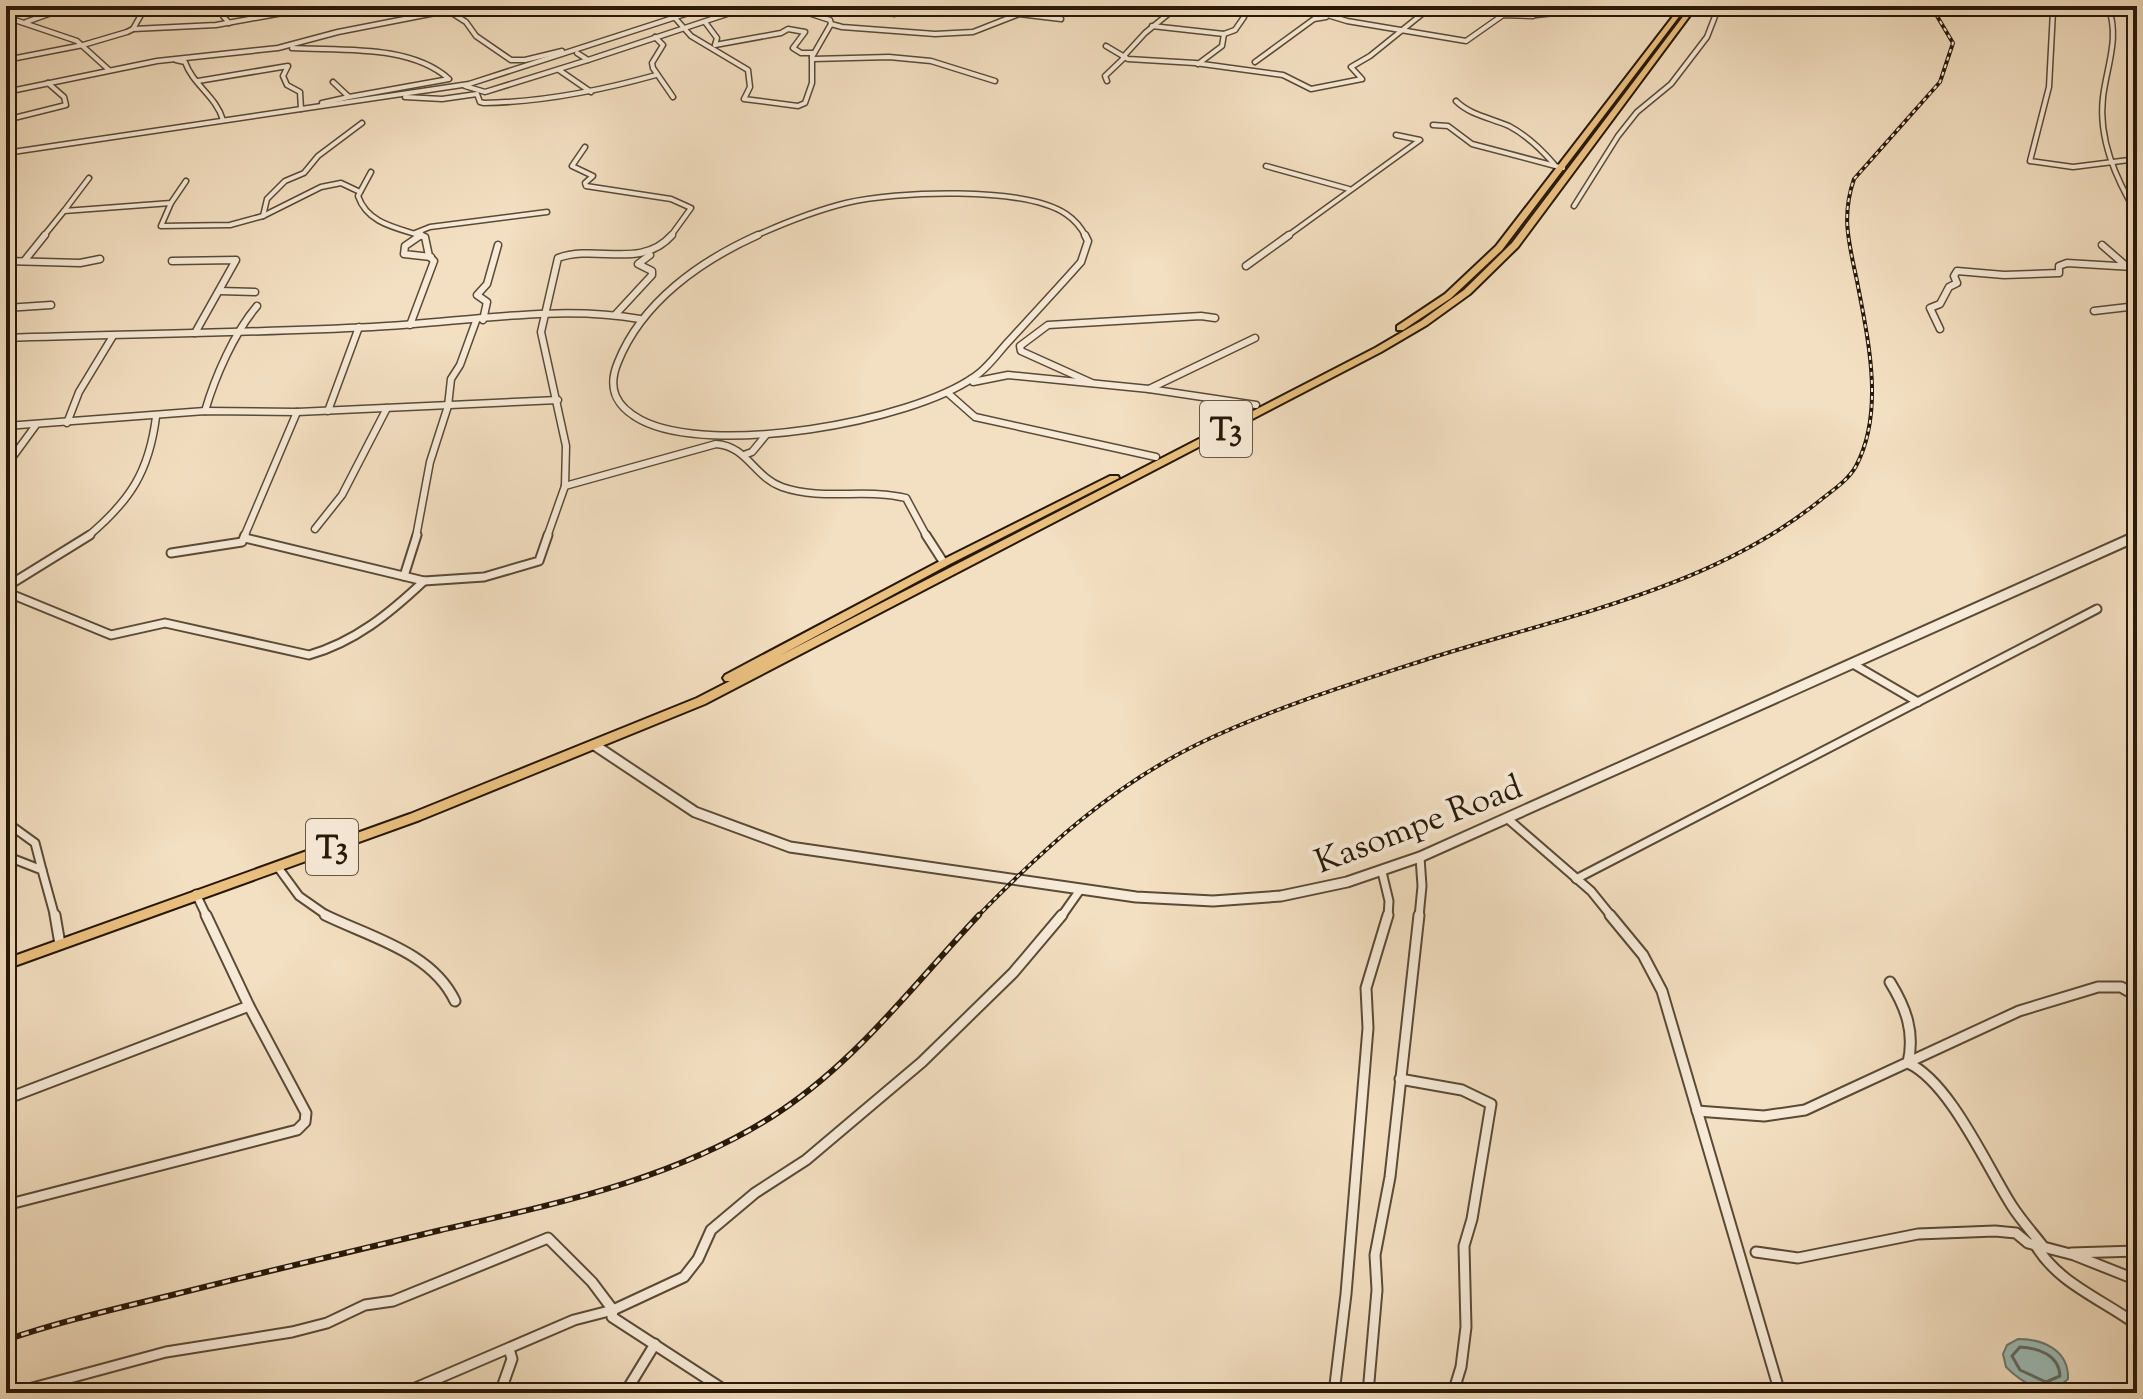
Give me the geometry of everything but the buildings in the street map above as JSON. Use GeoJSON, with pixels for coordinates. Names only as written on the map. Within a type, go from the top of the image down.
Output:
{"type":"FeatureCollection","features":[{"type":"Feature","properties":{"kind":"highway","name":"T3"},"geometry":{"type":"LineString","coordinates":[[6,964],[415,817],[705,700],[1424,323],[1467,292],[1515,245],[1694,6]]}},
{"type":"Feature","properties":{"kind":"highway","name":"T3"},"geometry":{"type":"LineString","coordinates":[[653,720],[944,563],[1368,347],[1448,296],[1499,248],[1558,166],[1682,8]]}},
{"type":"Feature","properties":{"kind":"street"},"geometry":{"type":"LineString","coordinates":[[24,23],[71,6]]}},
{"type":"Feature","properties":{"kind":"street"},"geometry":{"type":"LineString","coordinates":[[133,29],[146,6]]}},
{"type":"Feature","properties":{"kind":"street"},"geometry":{"type":"LineString","coordinates":[[226,6],[223,16],[229,23]]}},
{"type":"Feature","properties":{"kind":"street"},"geometry":{"type":"LineString","coordinates":[[6,60],[83,45],[133,29],[229,23],[321,6]]}},
{"type":"Feature","properties":{"kind":"street"},"geometry":{"type":"LineString","coordinates":[[441,6],[466,22],[476,36],[511,60],[525,60],[559,50],[588,60]]}},
{"type":"Feature","properties":{"kind":"street"},"geometry":{"type":"LineString","coordinates":[[278,48],[338,32],[471,6]]}},
{"type":"Feature","properties":{"kind":"street"},"geometry":{"type":"LineString","coordinates":[[472,88],[710,6]]}},
{"type":"Feature","properties":{"kind":"street"},"geometry":{"type":"LineString","coordinates":[[463,86],[485,92],[752,6]]}},
{"type":"Feature","properties":{"kind":"street"},"geometry":{"type":"LineString","coordinates":[[787,6],[818,14],[830,20],[831,24]]}},
{"type":"Feature","properties":{"kind":"street"},"geometry":{"type":"LineString","coordinates":[[894,14],[918,6]]}},
{"type":"Feature","properties":{"kind":"street"},"geometry":{"type":"LineString","coordinates":[[1023,6],[1032,7]]}},
{"type":"Feature","properties":{"kind":"street"},"geometry":{"type":"LineString","coordinates":[[1089,6],[1129,12]]}},
{"type":"Feature","properties":{"kind":"street"},"geometry":{"type":"LineString","coordinates":[[1107,81],[1105,76],[1108,70],[1133,51],[1138,39],[1178,6]]}},
{"type":"Feature","properties":{"kind":"street"},"geometry":{"type":"LineString","coordinates":[[1298,6],[1332,17],[1470,40],[1473,35],[1508,14],[1536,15],[1617,6]]}},
{"type":"Feature","properties":{"kind":"street"},"geometry":{"type":"LineString","coordinates":[[1106,46],[1124,57],[1283,75],[1307,88],[1320,87],[1362,79],[1351,67],[1361,64],[1398,30],[1432,6]]}},
{"type":"Feature","properties":{"kind":"street"},"geometry":{"type":"LineString","coordinates":[[1501,17],[1509,6]]}},
{"type":"Feature","properties":{"kind":"street"},"geometry":{"type":"LineString","coordinates":[[1536,15],[1544,6]]}},
{"type":"Feature","properties":{"kind":"street"},"geometry":{"type":"LineString","coordinates":[[1646,6],[1682,8]]}},
{"type":"Feature","properties":{"kind":"street"},"geometry":{"type":"LineString","coordinates":[[1574,206],[1618,136],[1637,112],[1671,84],[1707,37],[1719,6]]}},
{"type":"Feature","properties":{"kind":"street"},"geometry":{"type":"LineString","coordinates":[[2108,6],[2116,24],[2103,112],[2110,162],[2137,214]]}},
{"type":"Feature","properties":{"kind":"street"},"geometry":{"type":"LineString","coordinates":[[831,24],[903,34],[966,33],[1032,7]]}},
{"type":"Feature","properties":{"kind":"street"},"geometry":{"type":"LineString","coordinates":[[666,8],[693,12],[739,10]]}},
{"type":"Feature","properties":{"kind":"street"},"geometry":{"type":"LineString","coordinates":[[666,8],[681,28],[748,70],[750,87],[744,99],[791,106],[801,106],[806,101],[812,83],[812,53],[801,53],[793,48],[805,32],[803,30],[788,29],[713,47]]}},
{"type":"Feature","properties":{"kind":"street"},"geometry":{"type":"LineString","coordinates":[[2053,11],[2051,65],[2044,111],[2030,161],[2073,167],[2137,159]]}},
{"type":"Feature","properties":{"kind":"street"},"geometry":{"type":"LineString","coordinates":[[1019,14],[1061,19]]}},
{"type":"Feature","properties":{"kind":"street"},"geometry":{"type":"LineString","coordinates":[[1255,62],[1318,16],[1332,17]]}},
{"type":"Feature","properties":{"kind":"street"},"geometry":{"type":"LineString","coordinates":[[6,17],[83,45],[109,70]]}},
{"type":"Feature","properties":{"kind":"street"},"geometry":{"type":"LineString","coordinates":[[1152,26],[1224,34],[1235,30],[1244,17]]}},
{"type":"Feature","properties":{"kind":"street"},"geometry":{"type":"LineString","coordinates":[[671,30],[672,19]]}},
{"type":"Feature","properties":{"kind":"street"},"geometry":{"type":"LineString","coordinates":[[6,153],[463,86],[641,33],[672,19],[707,21]]}},
{"type":"Feature","properties":{"kind":"street"},"geometry":{"type":"LineString","coordinates":[[707,21],[717,39],[713,47]]}},
{"type":"Feature","properties":{"kind":"street"},"geometry":{"type":"LineString","coordinates":[[812,58],[831,24]]}},
{"type":"Feature","properties":{"kind":"street"},"geometry":{"type":"LineString","coordinates":[[641,33],[647,40]]}},
{"type":"Feature","properties":{"kind":"street"},"geometry":{"type":"LineString","coordinates":[[1198,64],[1222,46],[1224,34]]}},
{"type":"Feature","properties":{"kind":"street"},"geometry":{"type":"LineString","coordinates":[[655,37],[663,45],[652,63],[656,75],[673,97]]}},
{"type":"Feature","properties":{"kind":"street"},"geometry":{"type":"LineString","coordinates":[[6,92],[172,59],[278,48],[388,53],[438,69],[449,79],[330,100],[317,107]]}},
{"type":"Feature","properties":{"kind":"street"},"geometry":{"type":"LineString","coordinates":[[812,58],[889,57],[931,61],[995,81]]}},
{"type":"Feature","properties":{"kind":"street"},"geometry":{"type":"LineString","coordinates":[[172,59],[185,62],[187,70],[215,98],[223,120]]}},
{"type":"Feature","properties":{"kind":"street"},"geometry":{"type":"LineString","coordinates":[[198,81],[288,66],[283,76],[287,85],[300,92],[301,109]]}},
{"type":"Feature","properties":{"kind":"street"},"geometry":{"type":"LineString","coordinates":[[559,70],[591,92]]}},
{"type":"Feature","properties":{"kind":"street"},"geometry":{"type":"LineString","coordinates":[[395,96],[431,99],[477,94],[480,102],[489,103],[551,99],[656,75]]}},
{"type":"Feature","properties":{"kind":"street"},"geometry":{"type":"LineString","coordinates":[[333,82],[349,97]]}},
{"type":"Feature","properties":{"kind":"street"},"geometry":{"type":"LineString","coordinates":[[6,120],[66,105],[64,97],[48,83]]}},
{"type":"Feature","properties":{"kind":"street"},"geometry":{"type":"LineString","coordinates":[[1456,101],[1463,108],[1510,127],[1541,149],[1558,166]]}},
{"type":"Feature","properties":{"kind":"street"},"geometry":{"type":"LineString","coordinates":[[263,216],[267,199],[285,181],[304,173],[318,156],[362,123]]}},
{"type":"Feature","properties":{"kind":"street"},"geometry":{"type":"LineString","coordinates":[[1433,125],[1448,126],[1472,144],[1558,166]]}},
{"type":"Feature","properties":{"kind":"street"},"geometry":{"type":"LineString","coordinates":[[1246,266],[1420,140],[1396,135]]}},
{"type":"Feature","properties":{"kind":"street"},"geometry":{"type":"LineString","coordinates":[[585,147],[572,166],[593,176],[584,184],[587,187],[649,195],[691,206],[671,235],[638,264],[652,271],[652,275],[615,315]]}},
{"type":"Feature","properties":{"kind":"street"},"geometry":{"type":"LineString","coordinates":[[1266,166],[1349,189]]}},
{"type":"Feature","properties":{"kind":"street"},"geometry":{"type":"LineString","coordinates":[[371,172],[360,192],[360,204],[378,220],[421,235],[428,242],[434,264],[410,325]]}},
{"type":"Feature","properties":{"kind":"street"},"geometry":{"type":"LineString","coordinates":[[25,260],[89,178]]}},
{"type":"Feature","properties":{"kind":"street"},"geometry":{"type":"LineString","coordinates":[[186,181],[171,203],[161,226],[230,225],[263,216],[321,187],[341,183],[360,192]]}},
{"type":"Feature","properties":{"kind":"street"},"geometry":{"type":"LineString","coordinates":[[969,383],[1084,258],[1088,241],[1085,232],[1058,209],[1026,200],[987,196],[899,197],[842,204],[777,228],[710,259],[670,289],[640,319],[624,346],[612,378],[612,394],[638,419],[667,427],[766,434],[845,424],[901,410],[949,394],[969,383],[1008,375],[1149,389],[1256,405]]}},
{"type":"Feature","properties":{"kind":"street"},"geometry":{"type":"LineString","coordinates":[[64,211],[171,203]]}},
{"type":"Feature","properties":{"kind":"street"},"geometry":{"type":"LineString","coordinates":[[413,233],[430,227],[547,212]]}},
{"type":"Feature","properties":{"kind":"street"},"geometry":{"type":"LineString","coordinates":[[421,235],[405,246],[404,254],[430,257]]}},
{"type":"Feature","properties":{"kind":"street"},"geometry":{"type":"LineString","coordinates":[[404,576],[417,533],[430,462],[448,406],[451,379],[487,302],[477,295],[487,284],[498,245]]}},
{"type":"Feature","properties":{"kind":"street"},"geometry":{"type":"LineString","coordinates":[[2102,245],[2122,264],[2135,266]]}},
{"type":"Feature","properties":{"kind":"street"},"geometry":{"type":"LineString","coordinates":[[245,538],[424,581],[484,577],[536,564],[565,486],[566,446],[542,340],[542,317],[560,256],[650,255]]}},
{"type":"Feature","properties":{"kind":"street"},"geometry":{"type":"LineString","coordinates":[[6,261],[80,263],[100,259]]}},
{"type":"Feature","properties":{"kind":"street"},"geometry":{"type":"LineString","coordinates":[[172,261],[236,260],[195,333]]}},
{"type":"Feature","properties":{"kind":"street"},"geometry":{"type":"LineString","coordinates":[[1940,329],[1930,308],[1940,304],[1949,287],[1957,283],[1954,276],[1957,271],[2004,275],[2059,273],[2059,266],[2067,263],[2135,266]]}},
{"type":"Feature","properties":{"kind":"street"},"geometry":{"type":"LineString","coordinates":[[220,291],[255,292]]}},
{"type":"Feature","properties":{"kind":"street"},"geometry":{"type":"LineString","coordinates":[[6,308],[51,305]]}},
{"type":"Feature","properties":{"kind":"street"},"geometry":{"type":"LineString","coordinates":[[205,411],[210,388],[229,356],[238,332],[257,306]]}},
{"type":"Feature","properties":{"kind":"street"},"geometry":{"type":"LineString","coordinates":[[2094,311],[2137,306]]}},
{"type":"Feature","properties":{"kind":"street"},"geometry":{"type":"LineString","coordinates":[[6,338],[238,332],[542,317],[615,315],[640,319]]}},
{"type":"Feature","properties":{"kind":"street"},"geometry":{"type":"LineString","coordinates":[[1094,384],[1021,351],[1020,346],[1041,327],[1048,325],[1201,316],[1215,318]]}},
{"type":"Feature","properties":{"kind":"street"},"geometry":{"type":"LineString","coordinates":[[328,411],[359,327]]}},
{"type":"Feature","properties":{"kind":"street"},"geometry":{"type":"LineString","coordinates":[[67,423],[79,392],[113,336]]}},
{"type":"Feature","properties":{"kind":"street"},"geometry":{"type":"LineString","coordinates":[[1149,389],[1255,338]]}},
{"type":"Feature","properties":{"kind":"street"},"geometry":{"type":"LineString","coordinates":[[949,394],[975,417],[1156,457]]}},
{"type":"Feature","properties":{"kind":"street"},"geometry":{"type":"LineString","coordinates":[[6,426],[205,411],[297,412],[558,400]]}},
{"type":"Feature","properties":{"kind":"street"},"geometry":{"type":"LineString","coordinates":[[315,529],[342,495],[387,408]]}},
{"type":"Feature","properties":{"kind":"street"},"geometry":{"type":"LineString","coordinates":[[171,553],[238,544],[245,538],[297,412]]}},
{"type":"Feature","properties":{"kind":"street"},"geometry":{"type":"LineString","coordinates":[[6,590],[101,527],[145,470],[154,439],[156,417]]}},
{"type":"Feature","properties":{"kind":"street"},"geometry":{"type":"LineString","coordinates":[[6,466],[36,425]]}},
{"type":"Feature","properties":{"kind":"street"},"geometry":{"type":"LineString","coordinates":[[744,455],[752,452],[766,434]]}},
{"type":"Feature","properties":{"kind":"street"},"geometry":{"type":"LineString","coordinates":[[565,486],[716,444],[739,447],[761,476],[780,486],[814,492],[906,498],[937,556],[944,563]]}},
{"type":"Feature","properties":{"kind":"street","name":"Kasompe Road"},"geometry":{"type":"LineString","coordinates":[[596,746],[695,812],[790,847],[1080,890],[1189,902],[1230,902],[1320,891],[1382,872],[1508,819],[2137,536]]}},
{"type":"Feature","properties":{"kind":"street"},"geometry":{"type":"LineString","coordinates":[[6,590],[111,635],[124,634],[146,623],[165,623],[309,655],[323,651],[382,620],[424,581]]}},
{"type":"Feature","properties":{"kind":"street"},"geometry":{"type":"LineString","coordinates":[[1576,879],[2097,609]]}},
{"type":"Feature","properties":{"kind":"street"},"geometry":{"type":"LineString","coordinates":[[1853,664],[1918,702]]}},
{"type":"Feature","properties":{"kind":"street"},"geometry":{"type":"LineString","coordinates":[[1508,819],[1610,912],[1643,955],[1662,991],[1780,1393]]}},
{"type":"Feature","properties":{"kind":"street"},"geometry":{"type":"LineString","coordinates":[[6,822],[35,843],[50,891],[60,944]]}},
{"type":"Feature","properties":{"kind":"street"},"geometry":{"type":"LineString","coordinates":[[6,856],[42,870]]}},
{"type":"Feature","properties":{"kind":"street"},"geometry":{"type":"LineString","coordinates":[[1368,1393],[1377,1290],[1375,1255],[1386,1202],[1422,886],[1420,857]]}},
{"type":"Feature","properties":{"kind":"street"},"geometry":{"type":"LineString","coordinates":[[277,866],[286,882],[310,905],[340,923],[386,940],[449,986],[455,1001]]}},
{"type":"Feature","properties":{"kind":"street"},"geometry":{"type":"LineString","coordinates":[[1334,1393],[1346,1294],[1367,1041],[1366,992],[1387,930],[1390,901],[1382,872]]}},
{"type":"Feature","properties":{"kind":"street"},"geometry":{"type":"LineString","coordinates":[[404,1393],[574,1320],[613,1310],[684,1277],[698,1259],[711,1230],[755,1193],[806,1160],[922,1062],[1048,935],[1080,890]]}},
{"type":"Feature","properties":{"kind":"street"},"geometry":{"type":"LineString","coordinates":[[6,1205],[297,1130],[305,1122],[306,1113],[249,1006],[196,894]]}},
{"type":"Feature","properties":{"kind":"street"},"geometry":{"type":"LineString","coordinates":[[1890,982],[1905,1005],[1912,1032],[1908,1063]]}},
{"type":"Feature","properties":{"kind":"street"},"geometry":{"type":"LineString","coordinates":[[1697,1111],[1747,1117],[1782,1116],[1805,1110],[2019,1011],[2098,987],[2121,987],[2137,996]]}},
{"type":"Feature","properties":{"kind":"street"},"geometry":{"type":"LineString","coordinates":[[6,1099],[249,1006]]}},
{"type":"Feature","properties":{"kind":"street"},"geometry":{"type":"LineString","coordinates":[[1908,1063],[1921,1069],[1961,1119],[2013,1208],[2039,1245],[2039,1254],[2055,1270],[2137,1325]]}},
{"type":"Feature","properties":{"kind":"street"},"geometry":{"type":"LineString","coordinates":[[1400,1079],[1454,1088],[1487,1099],[1491,1104],[1472,1219],[1464,1246],[1466,1327],[1461,1367],[1453,1393]]}},
{"type":"Feature","properties":{"kind":"street"},"geometry":{"type":"LineString","coordinates":[[1756,1252],[1798,1258],[1918,1234],[1959,1230],[2016,1233],[2039,1245],[2137,1280]]}},
{"type":"Feature","properties":{"kind":"street"},"geometry":{"type":"LineString","coordinates":[[14,1393],[45,1388],[166,1352],[292,1332],[327,1323],[365,1305],[393,1301],[548,1238],[592,1282],[613,1310],[612,1317],[729,1393]]}},
{"type":"Feature","properties":{"kind":"street"},"geometry":{"type":"LineString","coordinates":[[2068,1253],[2137,1251]]}},
{"type":"Feature","properties":{"kind":"street"},"geometry":{"type":"LineString","coordinates":[[625,1393],[655,1344]]}},
{"type":"Feature","properties":{"kind":"street"},"geometry":{"type":"LineString","coordinates":[[500,1393],[512,1359],[509,1349]]}},
{"type":"Feature","properties":{"kind":"water"},"geometry":{"type":"Polygon","coordinates":[[[2018,1339],[2036,1341],[2053,1348],[2064,1361],[2068,1379],[2052,1388],[2044,1388],[2028,1384],[2013,1373],[2006,1367],[2003,1354],[2007,1345],[2018,1339]]]}},
{"type":"Feature","properties":{"kind":"railway"},"geometry":{"type":"LineString","coordinates":[[979,915],[1079,821],[1135,780],[1196,745],[1254,719],[1344,687],[1634,597],[1683,578],[1776,532],[1844,481],[1856,466],[1865,445],[1872,399],[1869,351],[1849,242],[1847,218],[1850,193],[1854,179],[1940,82],[1953,43],[1931,6]]}},
{"type":"Feature","properties":{"kind":"railway"},"geometry":{"type":"LineString","coordinates":[[6,1340],[112,1310],[573,1199],[703,1154],[782,1110],[836,1067],[886,1018],[979,915]]}}]}
